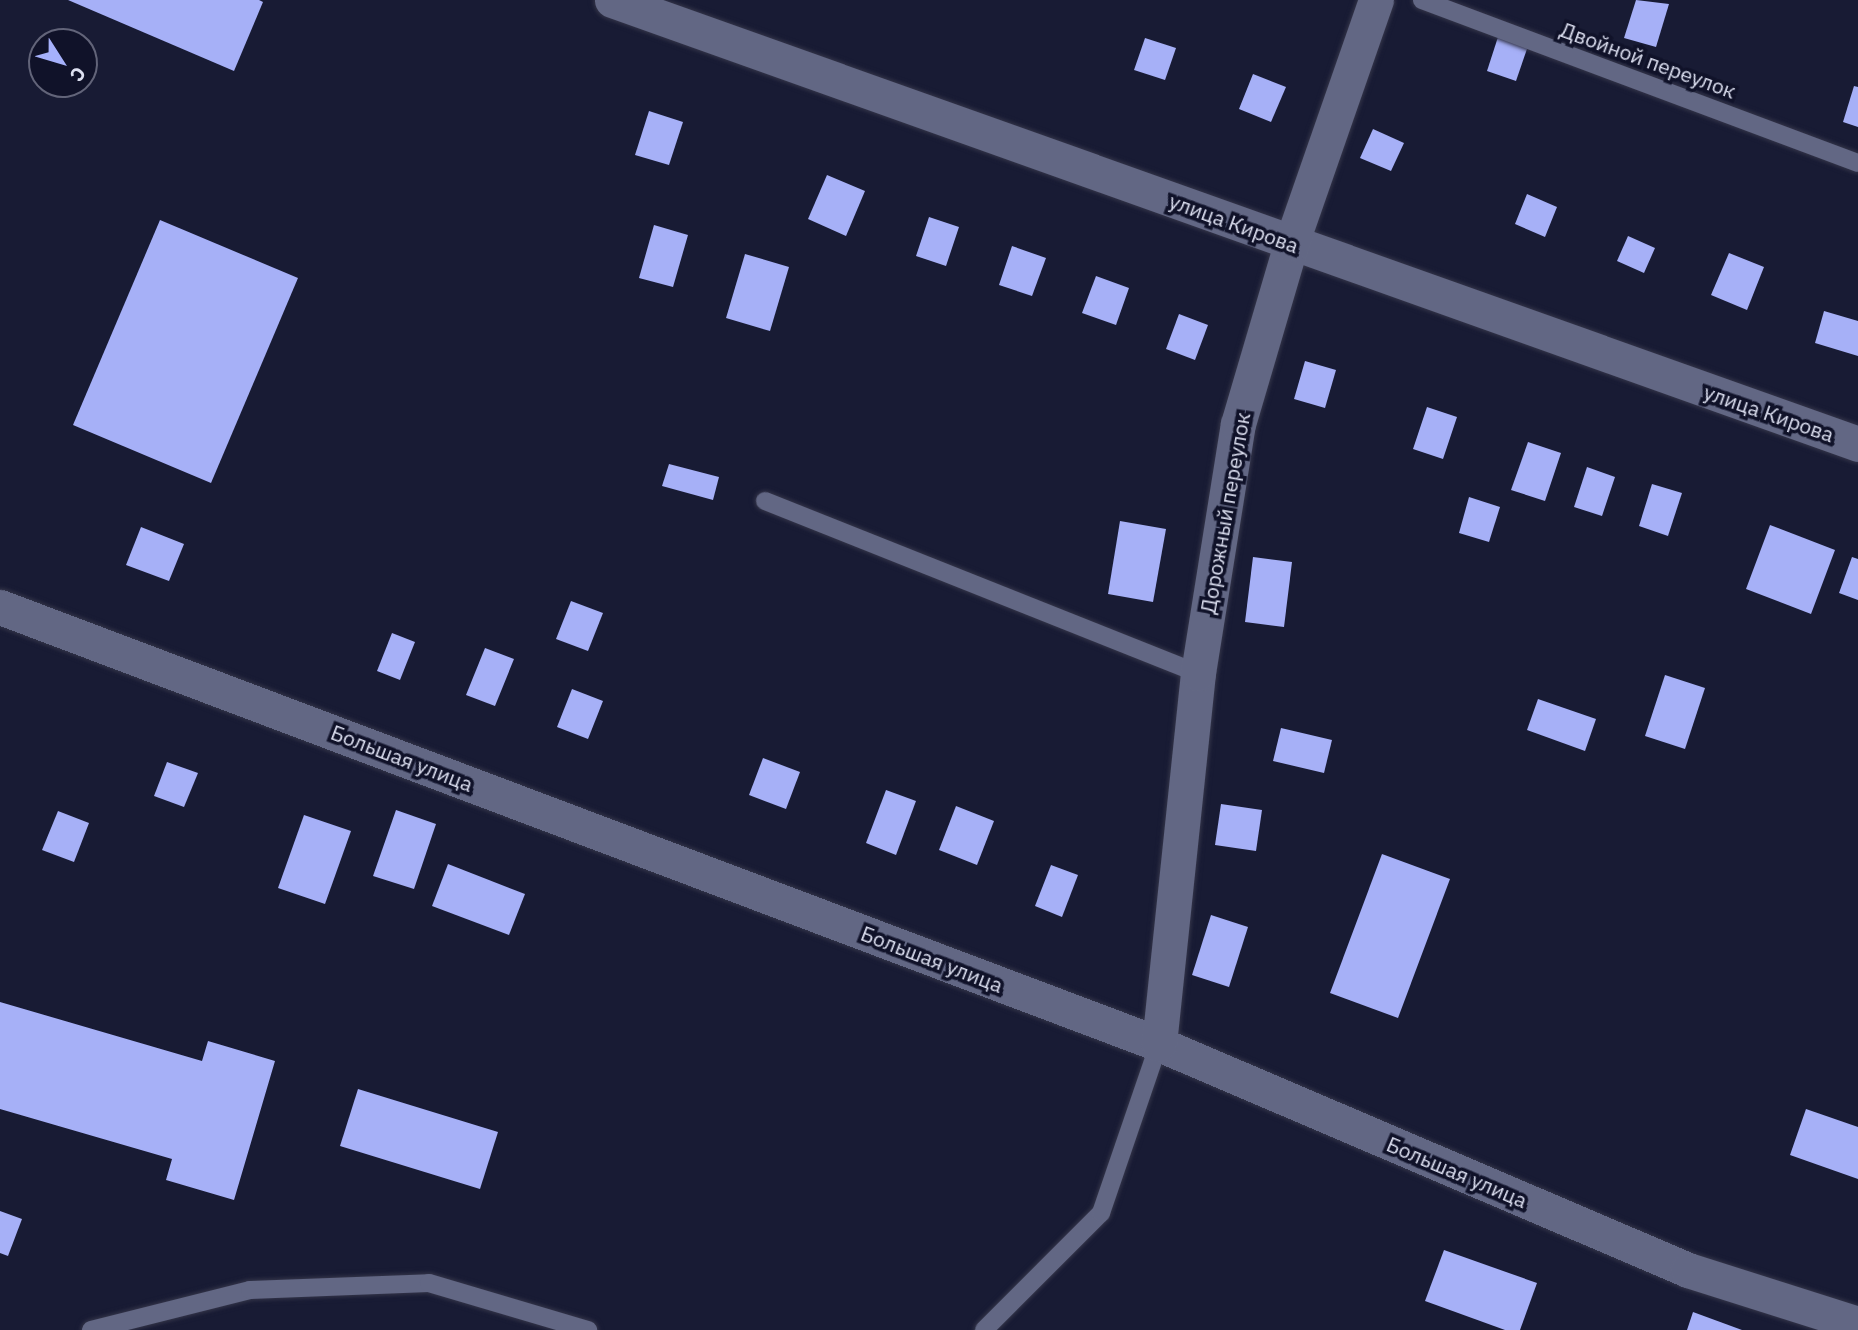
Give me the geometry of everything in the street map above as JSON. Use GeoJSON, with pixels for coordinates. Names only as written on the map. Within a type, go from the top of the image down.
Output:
{"type":"FeatureCollection","features":[{"type":"Feature","properties":{"kind":"street","name":"улица Кирова"},"geometry":{"type":"LineString","coordinates":[[612,0],[1858,444]]}},
{"type":"Feature","properties":{"kind":"street","name":"Дорожный переулок"},"geometry":{"type":"LineString","coordinates":[[1159,1044],[1198,673],[1238,424],[1291,244],[1376,0]]}},
{"type":"Feature","properties":{"kind":"street","name":"Большая улица"},"geometry":{"type":"LineString","coordinates":[[0,607],[1159,1044],[1688,1270],[1858,1324]]}},
{"type":"Feature","properties":{"kind":"lane","name":"Двойной переулок"},"geometry":{"type":"LineString","coordinates":[[1422,0],[1858,163]]}},
{"type":"Feature","properties":{"kind":"lane"},"geometry":{"type":"LineString","coordinates":[[765,501],[1198,673]]}},
{"type":"Feature","properties":{"kind":"lane"},"geometry":{"type":"LineString","coordinates":[[984,1330],[1101,1213],[1159,1044]]}},
{"type":"Feature","properties":{"kind":"lane"},"geometry":{"type":"LineString","coordinates":[[91,1330],[250,1290],[429,1283],[589,1330]]}},
{"type":"Feature","properties":{"kind":"building"},"geometry":{"type":"Polygon","coordinates":[[[68,0],[259,0],[263,2],[234,71],[68,0]]]}},
{"type":"Feature","properties":{"kind":"building"},"geometry":{"type":"Polygon","coordinates":[[[1636,0],[1669,4],[1656,47],[1624,38],[1636,0]]]}},
{"type":"Feature","properties":{"kind":"building"},"geometry":{"type":"Polygon","coordinates":[[[1498,37],[1528,46],[1516,81],[1487,71],[1498,37]]]}},
{"type":"Feature","properties":{"kind":"building"},"geometry":{"type":"Polygon","coordinates":[[[1145,38],[1176,48],[1165,80],[1134,70],[1145,38]]]}},
{"type":"Feature","properties":{"kind":"building"},"geometry":{"type":"Polygon","coordinates":[[[1253,74],[1286,87],[1271,122],[1239,109],[1253,74]]]}},
{"type":"Feature","properties":{"kind":"building"},"geometry":{"type":"Polygon","coordinates":[[[1854,86],[1858,87],[1858,127],[1843,122],[1854,86]]]}},
{"type":"Feature","properties":{"kind":"building"},"geometry":{"type":"Polygon","coordinates":[[[649,111],[683,122],[669,165],[635,155],[649,111]]]}},
{"type":"Feature","properties":{"kind":"building"},"geometry":{"type":"Polygon","coordinates":[[[1373,129],[1404,143],[1391,171],[1360,158],[1373,129]]]}},
{"type":"Feature","properties":{"kind":"building"},"geometry":{"type":"Polygon","coordinates":[[[827,175],[865,191],[846,236],[808,219],[827,175]]]}},
{"type":"Feature","properties":{"kind":"building"},"geometry":{"type":"Polygon","coordinates":[[[1527,194],[1557,207],[1545,237],[1515,224],[1527,194]]]}},
{"type":"Feature","properties":{"kind":"building"},"geometry":{"type":"Polygon","coordinates":[[[929,217],[959,227],[946,266],[916,256],[929,217]]]}},
{"type":"Feature","properties":{"kind":"building"},"geometry":{"type":"Polygon","coordinates":[[[160,220],[298,278],[211,483],[73,425],[160,220]]]}},
{"type":"Feature","properties":{"kind":"building"},"geometry":{"type":"Polygon","coordinates":[[[654,225],[688,235],[673,287],[639,278],[654,225]]]}},
{"type":"Feature","properties":{"kind":"building"},"geometry":{"type":"Polygon","coordinates":[[[1628,236],[1655,248],[1644,273],[1617,261],[1628,236]]]}},
{"type":"Feature","properties":{"kind":"building"},"geometry":{"type":"Polygon","coordinates":[[[1012,246],[1046,258],[1032,296],[999,285],[1012,246]]]}},
{"type":"Feature","properties":{"kind":"building"},"geometry":{"type":"Polygon","coordinates":[[[1729,253],[1764,267],[1747,310],[1711,295],[1729,253]]]}},
{"type":"Feature","properties":{"kind":"building"},"geometry":{"type":"Polygon","coordinates":[[[745,254],[789,267],[770,331],[726,318],[745,254]]]}},
{"type":"Feature","properties":{"kind":"building"},"geometry":{"type":"Polygon","coordinates":[[[1096,276],[1129,288],[1116,325],[1082,313],[1096,276]]]}},
{"type":"Feature","properties":{"kind":"building"},"geometry":{"type":"Polygon","coordinates":[[[1824,311],[1858,321],[1858,356],[1815,343],[1824,311]]]}},
{"type":"Feature","properties":{"kind":"building"},"geometry":{"type":"Polygon","coordinates":[[[1179,314],[1208,325],[1195,360],[1166,349],[1179,314]]]}},
{"type":"Feature","properties":{"kind":"building"},"geometry":{"type":"Polygon","coordinates":[[[1305,361],[1336,370],[1325,408],[1294,399],[1305,361]]]}},
{"type":"Feature","properties":{"kind":"building"},"geometry":{"type":"Polygon","coordinates":[[[1427,407],[1457,417],[1443,459],[1413,449],[1427,407]]]}},
{"type":"Feature","properties":{"kind":"building"},"geometry":{"type":"Polygon","coordinates":[[[1528,442],[1561,453],[1545,501],[1511,490],[1528,442]]]}},
{"type":"Feature","properties":{"kind":"building"},"geometry":{"type":"Polygon","coordinates":[[[669,464],[719,477],[713,500],[662,486],[669,464]]]}},
{"type":"Feature","properties":{"kind":"building"},"geometry":{"type":"Polygon","coordinates":[[[1587,467],[1615,477],[1602,516],[1574,507],[1587,467]]]}},
{"type":"Feature","properties":{"kind":"building"},"geometry":{"type":"Polygon","coordinates":[[[1652,484],[1682,493],[1668,536],[1639,526],[1652,484]]]}},
{"type":"Feature","properties":{"kind":"building"},"geometry":{"type":"Polygon","coordinates":[[[1469,497],[1500,507],[1489,542],[1459,533],[1469,497]]]}},
{"type":"Feature","properties":{"kind":"building"},"geometry":{"type":"Polygon","coordinates":[[[1120,521],[1166,529],[1153,602],[1108,594],[1120,521]]]}},
{"type":"Feature","properties":{"kind":"building"},"geometry":{"type":"Polygon","coordinates":[[[1770,525],[1835,550],[1811,614],[1746,589],[1770,525]]]}},
{"type":"Feature","properties":{"kind":"building"},"geometry":{"type":"Polygon","coordinates":[[[141,527],[184,544],[169,581],[126,565],[141,527]]]}},
{"type":"Feature","properties":{"kind":"building"},"geometry":{"type":"Polygon","coordinates":[[[1253,557],[1292,562],[1284,627],[1245,622],[1253,557]]]}},
{"type":"Feature","properties":{"kind":"building"},"geometry":{"type":"Polygon","coordinates":[[[1852,557],[1858,559],[1858,600],[1839,593],[1852,557]]]}},
{"type":"Feature","properties":{"kind":"building"},"geometry":{"type":"Polygon","coordinates":[[[571,601],[603,613],[588,651],[556,639],[571,601]]]}},
{"type":"Feature","properties":{"kind":"building"},"geometry":{"type":"Polygon","coordinates":[[[392,633],[415,642],[400,680],[377,671],[392,633]]]}},
{"type":"Feature","properties":{"kind":"building"},"geometry":{"type":"Polygon","coordinates":[[[485,648],[514,659],[495,706],[466,695],[485,648]]]}},
{"type":"Feature","properties":{"kind":"building"},"geometry":{"type":"Polygon","coordinates":[[[1665,675],[1705,688],[1685,749],[1645,736],[1665,675]]]}},
{"type":"Feature","properties":{"kind":"building"},"geometry":{"type":"Polygon","coordinates":[[[572,689],[603,701],[588,739],[557,727],[572,689]]]}},
{"type":"Feature","properties":{"kind":"building"},"geometry":{"type":"Polygon","coordinates":[[[1538,699],[1596,719],[1585,751],[1527,730],[1538,699]]]}},
{"type":"Feature","properties":{"kind":"building"},"geometry":{"type":"Polygon","coordinates":[[[1281,728],[1332,740],[1324,773],[1273,761],[1281,728]]]}},
{"type":"Feature","properties":{"kind":"building"},"geometry":{"type":"Polygon","coordinates":[[[763,758],[800,772],[786,809],[749,795],[763,758]]]}},
{"type":"Feature","properties":{"kind":"building"},"geometry":{"type":"Polygon","coordinates":[[[167,762],[198,773],[184,807],[154,796],[167,762]]]}},
{"type":"Feature","properties":{"kind":"building"},"geometry":{"type":"Polygon","coordinates":[[[886,790],[916,801],[896,855],[866,843],[886,790]]]}},
{"type":"Feature","properties":{"kind":"building"},"geometry":{"type":"Polygon","coordinates":[[[1221,804],[1262,810],[1256,851],[1215,845],[1221,804]]]}},
{"type":"Feature","properties":{"kind":"building"},"geometry":{"type":"Polygon","coordinates":[[[956,806],[994,821],[977,865],[939,850],[956,806]]]}},
{"type":"Feature","properties":{"kind":"building"},"geometry":{"type":"Polygon","coordinates":[[[396,810],[436,824],[414,889],[373,876],[396,810]]]}},
{"type":"Feature","properties":{"kind":"building"},"geometry":{"type":"Polygon","coordinates":[[[58,811],[89,823],[74,862],[42,850],[58,811]]]}},
{"type":"Feature","properties":{"kind":"building"},"geometry":{"type":"Polygon","coordinates":[[[304,815],[351,831],[325,904],[278,888],[304,815]]]}},
{"type":"Feature","properties":{"kind":"building"},"geometry":{"type":"Polygon","coordinates":[[[1382,854],[1450,879],[1398,1018],[1330,993],[1382,854]]]}},
{"type":"Feature","properties":{"kind":"building"},"geometry":{"type":"Polygon","coordinates":[[[448,864],[525,894],[509,935],[432,906],[448,864]]]}},
{"type":"Feature","properties":{"kind":"building"},"geometry":{"type":"Polygon","coordinates":[[[1051,865],[1078,875],[1062,917],[1035,906],[1051,865]]]}},
{"type":"Feature","properties":{"kind":"building"},"geometry":{"type":"Polygon","coordinates":[[[1211,915],[1248,927],[1229,987],[1192,975],[1211,915]]]}},
{"type":"Feature","properties":{"kind":"building"},"geometry":{"type":"Polygon","coordinates":[[[0,1002],[202,1061],[208,1041],[275,1061],[234,1200],[166,1180],[172,1159],[0,1109],[0,1002]]]}},
{"type":"Feature","properties":{"kind":"building"},"geometry":{"type":"Polygon","coordinates":[[[358,1089],[498,1132],[480,1189],[340,1146],[358,1089]]]}},
{"type":"Feature","properties":{"kind":"building"},"geometry":{"type":"Polygon","coordinates":[[[1806,1109],[1858,1127],[1858,1179],[1790,1155],[1806,1109]]]}},
{"type":"Feature","properties":{"kind":"building"},"geometry":{"type":"Polygon","coordinates":[[[0,1211],[22,1219],[8,1256],[0,1253],[0,1211]]]}},
{"type":"Feature","properties":{"kind":"building"},"geometry":{"type":"Polygon","coordinates":[[[1444,1250],[1537,1283],[1520,1330],[1505,1330],[1425,1301],[1444,1250]]]}},
{"type":"Feature","properties":{"kind":"building"},"geometry":{"type":"Polygon","coordinates":[[[1693,1312],[1742,1330],[1687,1330],[1693,1312]]]}}]}
